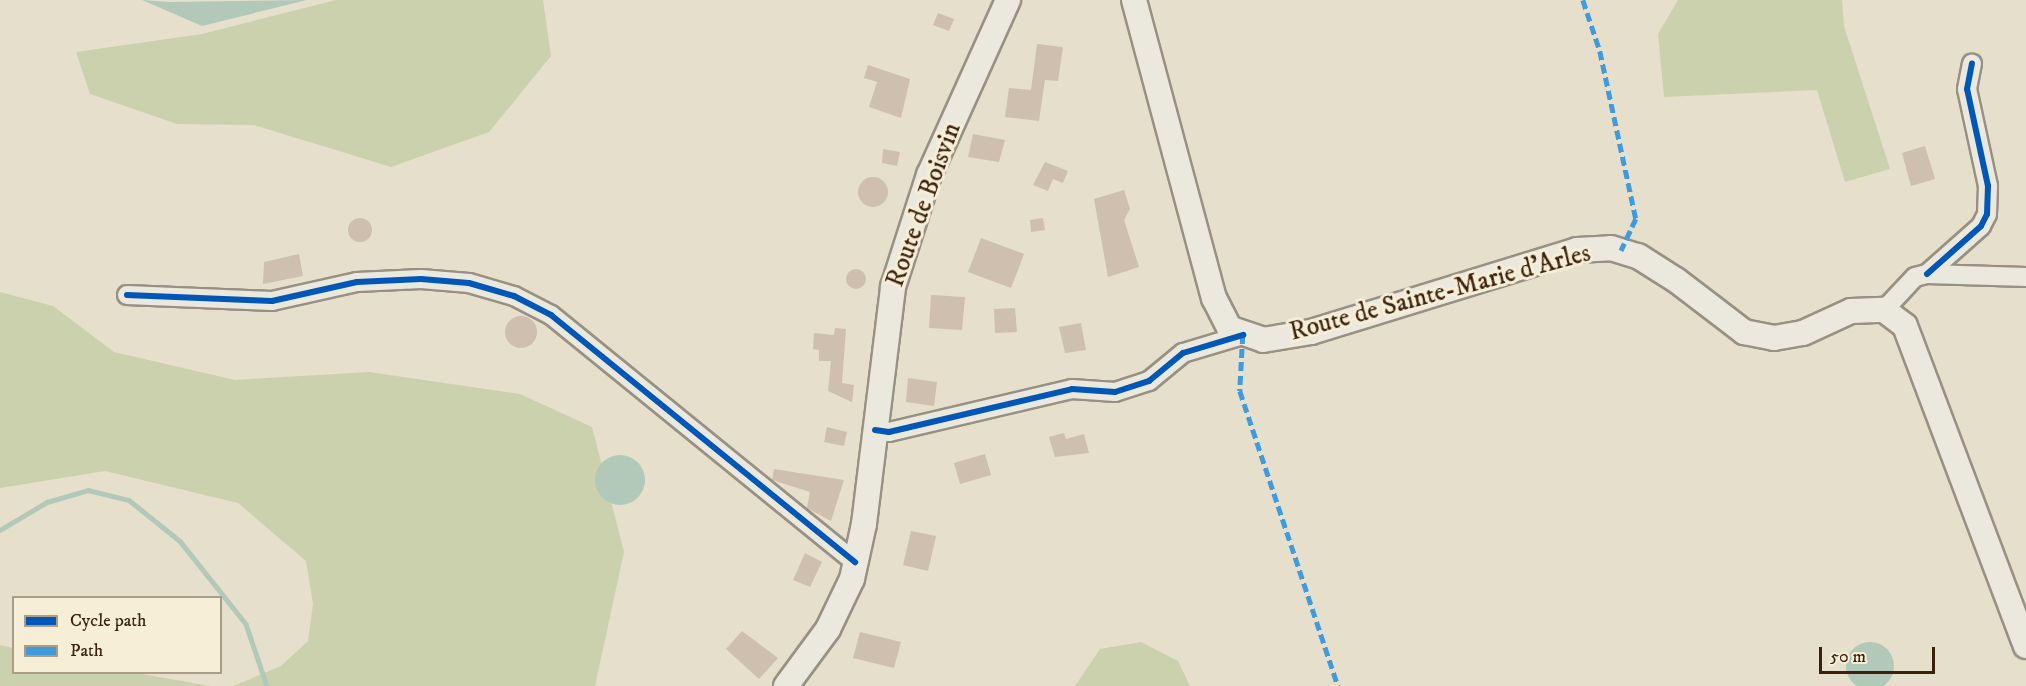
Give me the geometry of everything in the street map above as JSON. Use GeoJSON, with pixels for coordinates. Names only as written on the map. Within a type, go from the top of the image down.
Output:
{"type":"FeatureCollection","features":[{"type":"Feature","properties":{"kind":"main road","name":"Route de Boisvin"},"geometry":{"type":"LineString","coordinates":[[786,686],[838,611],[855,562],[876,430],[889,306],[912,224],[1008,0]]}},
{"type":"Feature","properties":{"kind":"main road"},"geometry":{"type":"LineString","coordinates":[[1134,0],[1214,298],[1229,328],[1243,335]]}},
{"type":"Feature","properties":{"kind":"main road","name":"Route de Sainte-Marie d'Arles"},"geometry":{"type":"LineString","coordinates":[[1243,335],[1263,340],[1311,332],[1577,250],[1611,248],[1638,256],[1744,332],[1783,336],[1851,311],[1884,310]]}},
{"type":"Feature","properties":{"kind":"main road"},"geometry":{"type":"LineString","coordinates":[[1884,310],[1905,326],[2026,646]]}},
{"type":"Feature","properties":{"kind":"street"},"geometry":{"type":"LineString","coordinates":[[1927,274],[1981,226],[1987,214],[1988,186],[1967,89],[1972,63]]}},
{"type":"Feature","properties":{"kind":"street"},"geometry":{"type":"LineString","coordinates":[[1884,310],[1915,277],[1927,274],[2026,277]]}},
{"type":"Feature","properties":{"kind":"street"},"geometry":{"type":"LineString","coordinates":[[127,295],[272,301],[357,282],[421,279],[469,283],[514,297],[551,315],[855,562]]}},
{"type":"Feature","properties":{"kind":"street"},"geometry":{"type":"LineString","coordinates":[[876,430],[889,432],[1072,389],[1115,392],[1149,381],[1183,353],[1243,335]]}},
{"type":"Feature","properties":{"kind":"shaded area"},"geometry":{"type":"Polygon","coordinates":[[[142,0],[169,2],[307,0],[202,26],[142,0]]]}},
{"type":"Feature","properties":{"kind":"shaded area"},"geometry":{"type":"Polygon","coordinates":[[[336,0],[543,0],[551,56],[489,132],[391,167],[254,125],[177,124],[90,94],[76,52],[202,34],[336,0]]]}},
{"type":"Feature","properties":{"kind":"shaded area"},"geometry":{"type":"Polygon","coordinates":[[[1678,0],[1842,0],[1844,26],[1890,169],[1845,182],[1817,90],[1664,97],[1658,34],[1678,0]]]}},
{"type":"Feature","properties":{"kind":"shaded area"},"geometry":{"type":"Polygon","coordinates":[[[0,292],[53,306],[114,352],[235,380],[369,372],[520,394],[592,427],[624,552],[595,686],[233,686],[281,666],[308,641],[313,604],[306,561],[238,503],[105,471],[0,488],[0,292]]]}},
{"type":"Feature","properties":{"kind":"shaded area"},"geometry":{"type":"Polygon","coordinates":[[[620,455],[638,462],[645,480],[638,498],[620,505],[602,498],[595,480],[602,462],[620,455]]]}},
{"type":"Feature","properties":{"kind":"shaded area"},"geometry":{"type":"Polygon","coordinates":[[[1141,642],[1178,661],[1190,686],[1075,686],[1100,649],[1141,642]]]}},
{"type":"Feature","properties":{"kind":"shaded area"},"geometry":{"type":"Polygon","coordinates":[[[1861,643],[1879,643],[1890,652],[1894,661],[1893,675],[1882,687],[1858,687],[1847,675],[1847,657],[1861,643]]]}},
{"type":"Feature","properties":{"kind":"shaded area"},"geometry":{"type":"Polygon","coordinates":[[[0,645],[12,648],[12,674],[142,674],[210,686],[0,686],[0,645]]]}},
{"type":"Feature","properties":{"kind":"building"},"geometry":{"type":"Polygon","coordinates":[[[938,13],[954,19],[949,31],[933,25],[938,13]]]}},
{"type":"Feature","properties":{"kind":"building"},"geometry":{"type":"Polygon","coordinates":[[[1037,44],[1063,47],[1058,81],[1045,80],[1039,121],[1005,117],[1009,88],[1031,90],[1037,44]]]}},
{"type":"Feature","properties":{"kind":"building"},"geometry":{"type":"Polygon","coordinates":[[[868,65],[910,79],[901,118],[869,107],[877,82],[864,78],[868,65]]]}},
{"type":"Feature","properties":{"kind":"building"},"geometry":{"type":"Polygon","coordinates":[[[973,134],[1005,140],[999,162],[968,157],[973,134]]]}},
{"type":"Feature","properties":{"kind":"building"},"geometry":{"type":"Polygon","coordinates":[[[1925,146],[1935,179],[1911,186],[1902,153],[1925,146]]]}},
{"type":"Feature","properties":{"kind":"building"},"geometry":{"type":"Polygon","coordinates":[[[883,149],[900,152],[897,166],[882,163],[883,149]]]}},
{"type":"Feature","properties":{"kind":"building"},"geometry":{"type":"Polygon","coordinates":[[[1045,162],[1068,171],[1063,183],[1053,179],[1048,191],[1033,185],[1045,162]]]}},
{"type":"Feature","properties":{"kind":"building"},"geometry":{"type":"Polygon","coordinates":[[[873,177],[883,182],[888,192],[883,202],[873,207],[863,202],[858,192],[863,182],[873,177]]]}},
{"type":"Feature","properties":{"kind":"building"},"geometry":{"type":"Polygon","coordinates":[[[1124,190],[1130,209],[1124,220],[1139,267],[1108,277],[1094,199],[1124,190]]]}},
{"type":"Feature","properties":{"kind":"building"},"geometry":{"type":"Polygon","coordinates":[[[360,218],[365,219],[371,225],[371,235],[365,241],[360,242],[355,241],[349,235],[348,230],[349,225],[355,219],[360,218]]]}},
{"type":"Feature","properties":{"kind":"building"},"geometry":{"type":"Polygon","coordinates":[[[1043,218],[1045,230],[1031,232],[1030,220],[1043,218]]]}},
{"type":"Feature","properties":{"kind":"building"},"geometry":{"type":"Polygon","coordinates":[[[981,238],[1024,254],[1011,288],[968,272],[981,238]]]}},
{"type":"Feature","properties":{"kind":"building"},"geometry":{"type":"Polygon","coordinates":[[[299,254],[303,276],[263,284],[264,262],[299,254]]]}},
{"type":"Feature","properties":{"kind":"building"},"geometry":{"type":"Polygon","coordinates":[[[856,269],[863,272],[866,279],[863,286],[856,289],[849,286],[846,279],[849,272],[856,269]]]}},
{"type":"Feature","properties":{"kind":"building"},"geometry":{"type":"Polygon","coordinates":[[[931,295],[965,297],[962,330],[929,328],[931,295]]]}},
{"type":"Feature","properties":{"kind":"building"},"geometry":{"type":"Polygon","coordinates":[[[1015,308],[1017,332],[995,333],[994,309],[1015,308]]]}},
{"type":"Feature","properties":{"kind":"building"},"geometry":{"type":"Polygon","coordinates":[[[521,316],[532,321],[537,332],[532,343],[521,348],[510,343],[505,332],[510,321],[521,316]]]}},
{"type":"Feature","properties":{"kind":"building"},"geometry":{"type":"Polygon","coordinates":[[[1081,323],[1086,350],[1065,353],[1059,327],[1081,323]]]}},
{"type":"Feature","properties":{"kind":"building"},"geometry":{"type":"Polygon","coordinates":[[[835,328],[846,329],[842,383],[854,385],[852,402],[828,391],[831,361],[819,361],[819,350],[813,349],[814,333],[834,335],[835,328]]]}},
{"type":"Feature","properties":{"kind":"building"},"geometry":{"type":"Polygon","coordinates":[[[908,378],[937,382],[934,406],[906,402],[908,378]]]}},
{"type":"Feature","properties":{"kind":"building"},"geometry":{"type":"Polygon","coordinates":[[[827,427],[847,432],[844,446],[824,442],[827,427]]]}},
{"type":"Feature","properties":{"kind":"building"},"geometry":{"type":"Polygon","coordinates":[[[1064,433],[1066,439],[1084,434],[1089,453],[1055,457],[1049,437],[1064,433]]]}},
{"type":"Feature","properties":{"kind":"building"},"geometry":{"type":"Polygon","coordinates":[[[985,454],[991,475],[960,484],[954,463],[985,454]]]}},
{"type":"Feature","properties":{"kind":"building"},"geometry":{"type":"Polygon","coordinates":[[[774,469],[844,480],[831,521],[807,508],[810,492],[772,480],[774,469]]]}},
{"type":"Feature","properties":{"kind":"building"},"geometry":{"type":"Polygon","coordinates":[[[911,531],[936,536],[928,571],[903,565],[911,531]]]}},
{"type":"Feature","properties":{"kind":"building"},"geometry":{"type":"Polygon","coordinates":[[[805,553],[822,562],[810,587],[793,580],[805,553]]]}},
{"type":"Feature","properties":{"kind":"building"},"geometry":{"type":"Polygon","coordinates":[[[742,631],[778,658],[759,679],[726,649],[742,631]]]}},
{"type":"Feature","properties":{"kind":"building"},"geometry":{"type":"Polygon","coordinates":[[[860,632],[901,642],[894,668],[853,658],[860,632]]]}},
{"type":"Feature","properties":{"kind":"waterway"},"geometry":{"type":"LineString","coordinates":[[0,530],[47,502],[88,490],[129,500],[180,541],[246,624],[267,686]]}},
{"type":"Feature","properties":{"kind":"marked path"},"geometry":{"type":"LineString","coordinates":[[1583,0],[1600,51],[1636,219],[1621,251]]}},
{"type":"Feature","properties":{"kind":"marked path"},"geometry":{"type":"LineString","coordinates":[[1243,335],[1240,391],[1338,686]]}},
{"type":"Feature","properties":{"kind":"cycle path"},"geometry":{"type":"LineString","coordinates":[[1927,274],[1981,226],[1987,214],[1988,186],[1967,89],[1972,63]]}},
{"type":"Feature","properties":{"kind":"cycle path"},"geometry":{"type":"LineString","coordinates":[[127,295],[272,301],[357,282],[421,279],[469,283],[514,296],[551,315],[855,562]]}},
{"type":"Feature","properties":{"kind":"cycle path"},"geometry":{"type":"LineString","coordinates":[[875,430],[889,432],[1072,389],[1115,392],[1149,381],[1183,353],[1243,335]]}}]}
